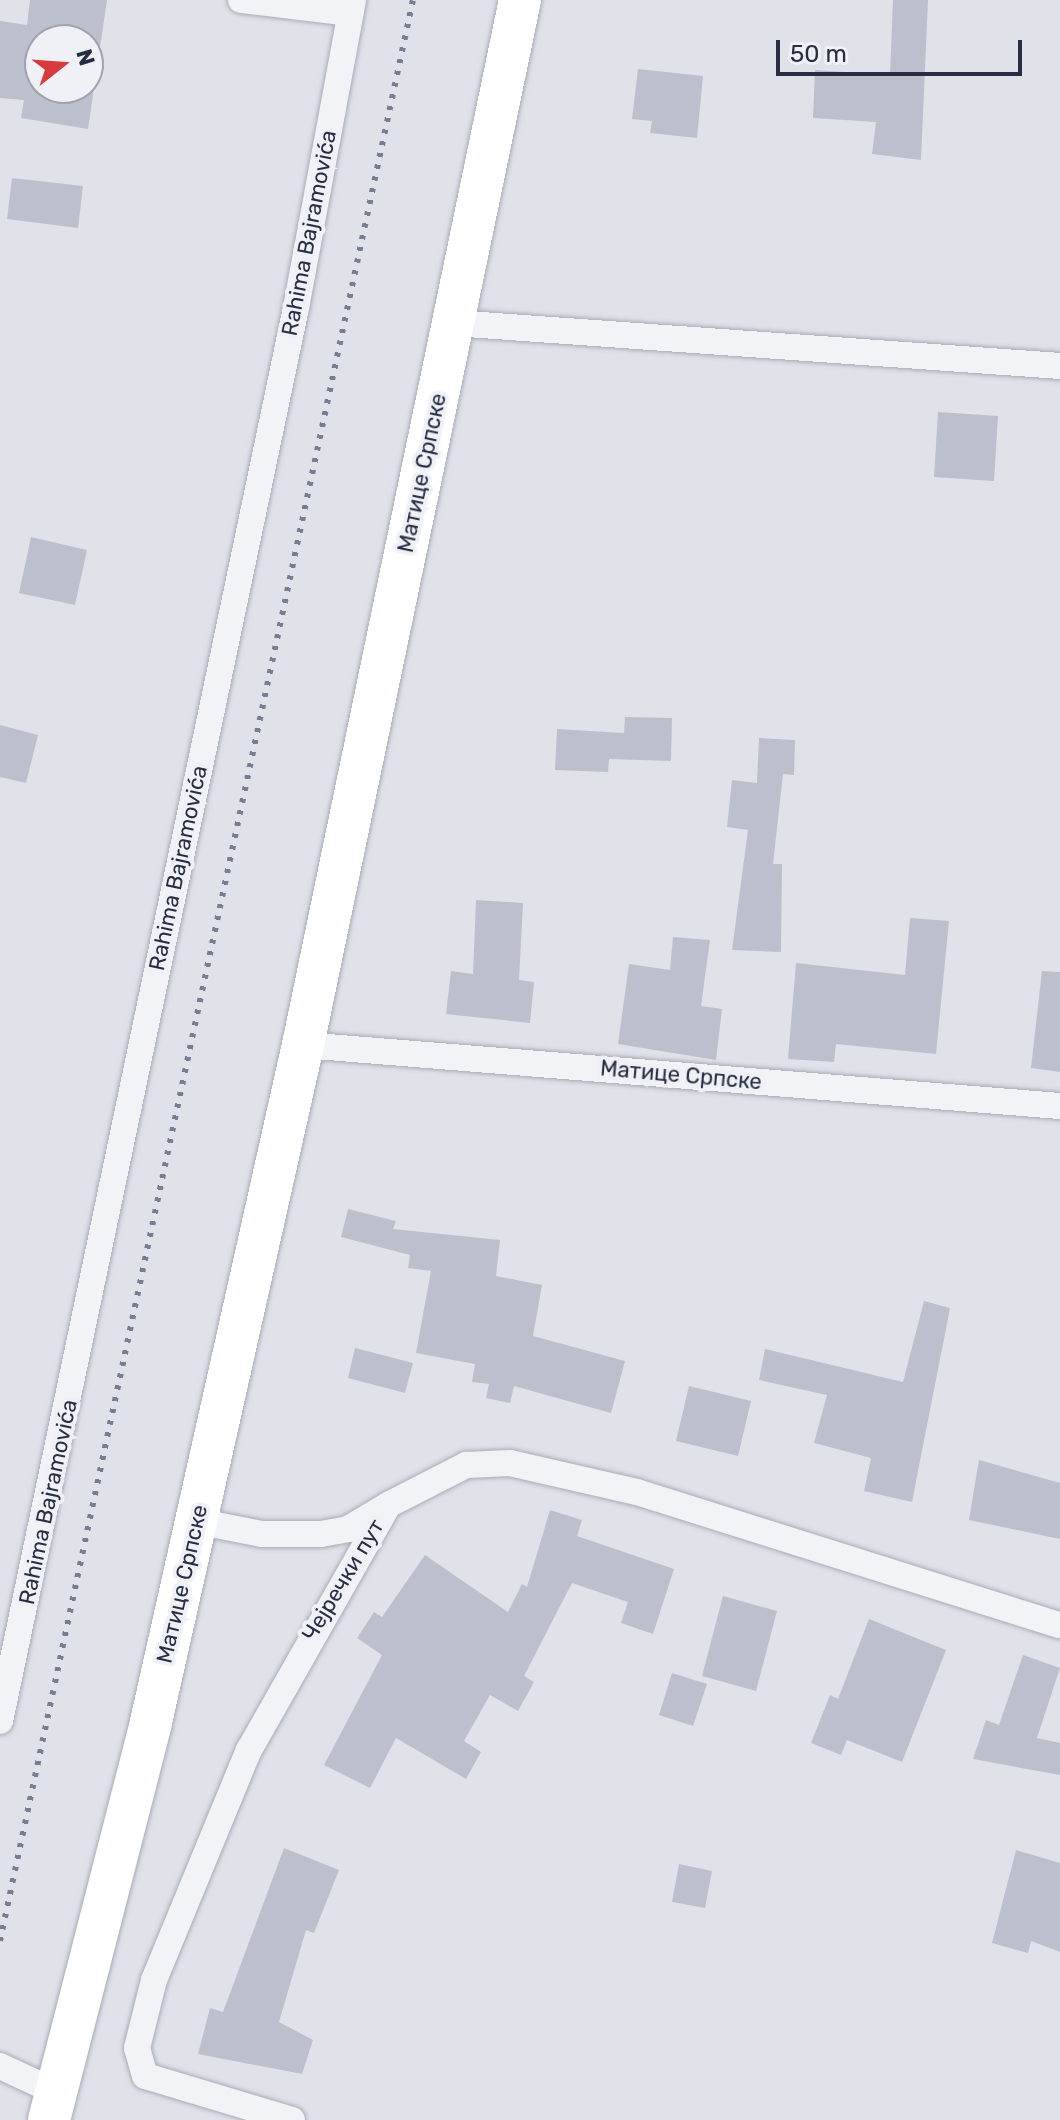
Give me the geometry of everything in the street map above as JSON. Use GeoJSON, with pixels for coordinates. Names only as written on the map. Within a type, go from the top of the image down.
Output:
{"type":"FeatureCollection","features":[{"type":"Feature","properties":{"kind":"main road","name":"Матице Српске"},"geometry":{"type":"LineString","coordinates":[[53,2106],[196,1521],[303,1045],[520,0]]}},
{"type":"Feature","properties":{"kind":"street","name":"Rahima Bajramovića"},"geometry":{"type":"LineString","coordinates":[[0,1721],[296,308],[351,6],[241,0]]}},
{"type":"Feature","properties":{"kind":"street"},"geometry":{"type":"LineString","coordinates":[[453,323],[1060,366]]}},
{"type":"Feature","properties":{"kind":"street","name":"Матице Српске"},"geometry":{"type":"LineString","coordinates":[[303,1045],[1060,1106]]}},
{"type":"Feature","properties":{"kind":"street","name":"Чејречки пут"},"geometry":{"type":"LineString","coordinates":[[292,2120],[145,2076],[137,2048],[154,1980],[249,1750],[388,1505],[466,1465],[510,1463],[637,1492],[1060,1625]]}},
{"type":"Feature","properties":{"kind":"street"},"geometry":{"type":"LineString","coordinates":[[196,1521],[262,1534],[321,1534],[348,1529],[388,1505]]}},
{"type":"Feature","properties":{"kind":"street"},"geometry":{"type":"LineString","coordinates":[[0,2066],[53,2106]]}},
{"type":"Feature","properties":{"kind":"building"},"geometry":{"type":"Polygon","coordinates":[[[30,0],[107,0],[103,24],[27,24],[30,0]]]}},
{"type":"Feature","properties":{"kind":"building"},"geometry":{"type":"Polygon","coordinates":[[[893,0],[928,0],[921,160],[872,154],[876,122],[813,118],[815,70],[890,75],[893,0]]]}},
{"type":"Feature","properties":{"kind":"building"},"geometry":{"type":"Polygon","coordinates":[[[0,21],[24,25],[24,100],[0,98],[0,21]]]}},
{"type":"Feature","properties":{"kind":"building"},"geometry":{"type":"Polygon","coordinates":[[[638,69],[703,76],[697,138],[650,133],[652,121],[632,119],[638,69]]]}},
{"type":"Feature","properties":{"kind":"building"},"geometry":{"type":"Polygon","coordinates":[[[24,100],[24,104],[92,104],[88,129],[21,118],[24,100]]]}},
{"type":"Feature","properties":{"kind":"building"},"geometry":{"type":"Polygon","coordinates":[[[12,178],[83,186],[78,228],[7,219],[12,178]]]}},
{"type":"Feature","properties":{"kind":"building"},"geometry":{"type":"Polygon","coordinates":[[[938,412],[998,416],[994,481],[934,477],[938,412]]]}},
{"type":"Feature","properties":{"kind":"building"},"geometry":{"type":"Polygon","coordinates":[[[31,537],[87,550],[75,605],[19,593],[31,537]]]}},
{"type":"Feature","properties":{"kind":"building"},"geometry":{"type":"Polygon","coordinates":[[[625,717],[672,718],[671,761],[609,759],[608,772],[555,770],[557,729],[624,733],[625,717]]]}},
{"type":"Feature","properties":{"kind":"building"},"geometry":{"type":"Polygon","coordinates":[[[0,725],[38,735],[26,783],[0,777],[0,725]]]}},
{"type":"Feature","properties":{"kind":"building"},"geometry":{"type":"Polygon","coordinates":[[[759,738],[795,740],[794,775],[783,774],[773,864],[782,864],[781,952],[732,950],[748,830],[727,827],[732,780],[757,783],[759,738]]]}},
{"type":"Feature","properties":{"kind":"building"},"geometry":{"type":"Polygon","coordinates":[[[476,900],[523,903],[519,980],[534,982],[530,1023],[446,1014],[451,971],[473,974],[476,900]]]}},
{"type":"Feature","properties":{"kind":"building"},"geometry":{"type":"Polygon","coordinates":[[[910,918],[949,921],[936,1054],[836,1044],[834,1062],[788,1059],[796,963],[905,975],[910,918]]]}},
{"type":"Feature","properties":{"kind":"building"},"geometry":{"type":"Polygon","coordinates":[[[673,937],[710,940],[701,1006],[722,1009],[716,1060],[618,1044],[629,964],[670,970],[673,937]]]}},
{"type":"Feature","properties":{"kind":"building"},"geometry":{"type":"Polygon","coordinates":[[[1042,971],[1060,972],[1060,1072],[1031,1068],[1042,971]]]}},
{"type":"Feature","properties":{"kind":"building"},"geometry":{"type":"Polygon","coordinates":[[[348,1209],[396,1221],[393,1229],[500,1240],[496,1276],[542,1285],[533,1336],[625,1361],[611,1413],[514,1386],[510,1403],[486,1398],[489,1384],[472,1382],[475,1364],[416,1353],[431,1271],[408,1268],[410,1255],[341,1237],[348,1209]]]}},
{"type":"Feature","properties":{"kind":"building"},"geometry":{"type":"Polygon","coordinates":[[[924,1301],[950,1308],[912,1502],[864,1491],[871,1458],[814,1443],[827,1395],[759,1380],[765,1349],[903,1382],[924,1301]]]}},
{"type":"Feature","properties":{"kind":"building"},"geometry":{"type":"Polygon","coordinates":[[[355,1348],[413,1363],[405,1393],[348,1378],[355,1348]]]}},
{"type":"Feature","properties":{"kind":"building"},"geometry":{"type":"Polygon","coordinates":[[[689,1386],[751,1401],[738,1456],[676,1441],[689,1386]]]}},
{"type":"Feature","properties":{"kind":"building"},"geometry":{"type":"Polygon","coordinates":[[[979,1460],[1060,1483],[1060,1539],[969,1520],[979,1460]]]}},
{"type":"Feature","properties":{"kind":"building"},"geometry":{"type":"Polygon","coordinates":[[[550,1510],[582,1520],[577,1536],[674,1569],[653,1634],[621,1623],[628,1602],[572,1583],[524,1676],[534,1682],[518,1711],[490,1695],[464,1741],[481,1752],[466,1779],[396,1738],[370,1788],[324,1765],[382,1655],[357,1638],[374,1612],[382,1617],[425,1555],[508,1612],[522,1584],[527,1587],[550,1510]]]}},
{"type":"Feature","properties":{"kind":"building"},"geometry":{"type":"Polygon","coordinates":[[[723,1596],[777,1611],[756,1691],[702,1676],[723,1596]]]}},
{"type":"Feature","properties":{"kind":"building"},"geometry":{"type":"Polygon","coordinates":[[[869,1619],[946,1650],[902,1762],[847,1740],[841,1755],[811,1743],[830,1695],[838,1699],[869,1619]]]}},
{"type":"Feature","properties":{"kind":"building"},"geometry":{"type":"Polygon","coordinates":[[[1023,1655],[1060,1668],[1037,1738],[1060,1743],[1060,1775],[973,1759],[986,1720],[999,1725],[1023,1655]]]}},
{"type":"Feature","properties":{"kind":"building"},"geometry":{"type":"Polygon","coordinates":[[[672,1673],[707,1684],[693,1726],[659,1715],[672,1673]]]}},
{"type":"Feature","properties":{"kind":"building"},"geometry":{"type":"Polygon","coordinates":[[[284,1848],[339,1870],[314,1933],[306,1930],[279,2022],[313,2040],[302,2074],[198,2054],[210,2008],[223,2012],[284,1848]]]}},
{"type":"Feature","properties":{"kind":"building"},"geometry":{"type":"Polygon","coordinates":[[[1016,1850],[1060,1863],[1060,1952],[1031,1941],[1028,1953],[992,1943],[1016,1850]]]}},
{"type":"Feature","properties":{"kind":"building"},"geometry":{"type":"Polygon","coordinates":[[[679,1864],[712,1871],[705,1908],[672,1902],[679,1864]]]}},
{"type":"Feature","properties":{"kind":"railway"},"geometry":{"type":"LineString","coordinates":[[0,1941],[413,0]]}}]}
